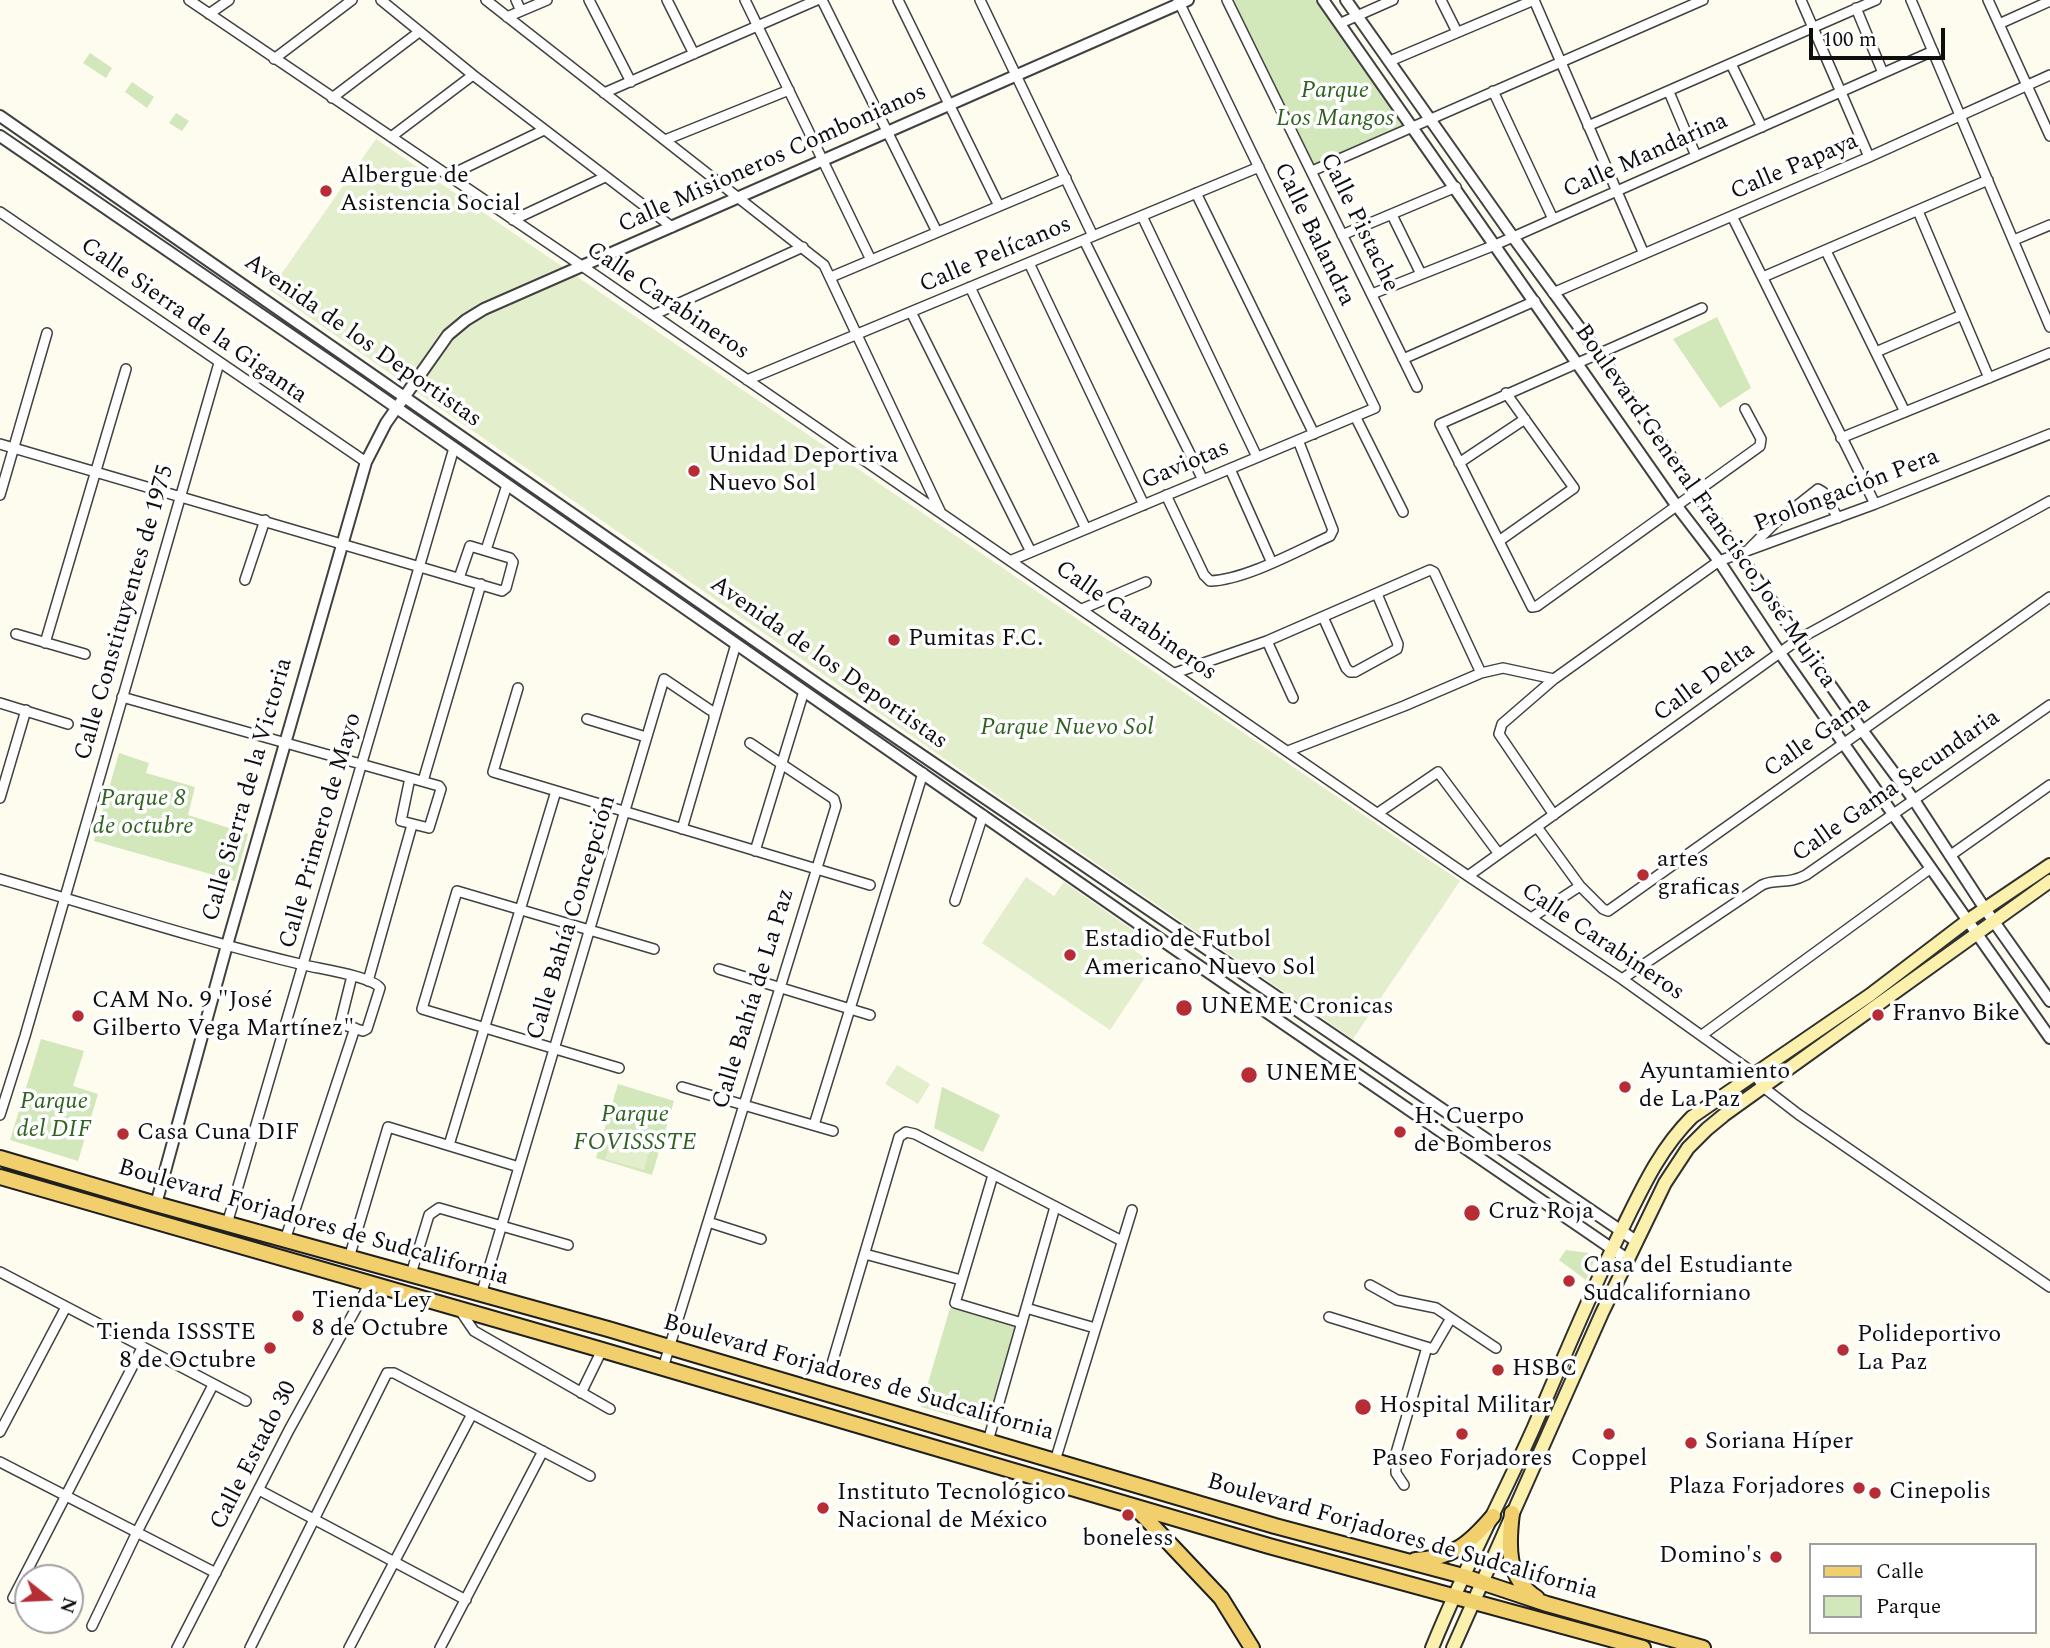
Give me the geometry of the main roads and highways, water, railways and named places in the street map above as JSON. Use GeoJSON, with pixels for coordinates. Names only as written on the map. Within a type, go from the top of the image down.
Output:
{"type":"FeatureCollection","features":[{"type":"Feature","properties":{"kind":"main road"},"geometry":{"type":"LineString","coordinates":[[1432,1648],[1453,1596],[1493,1517],[1612,1249],[1647,1177],[1676,1133],[1692,1117],[1870,995],[1967,921],[2050,866]]}},
{"type":"Feature","properties":{"kind":"main road"},"geometry":{"type":"LineString","coordinates":[[1453,1648],[1627,1259],[1675,1164],[1707,1129],[2050,881]]}},
{"type":"Feature","properties":{"kind":"main road","name":"Boulevard Forjadores de Sudcalifornia"},"geometry":{"type":"LineString","coordinates":[[0,1158],[669,1348],[1275,1526],[1463,1576],[1547,1604],[1703,1648]]}},
{"type":"Feature","properties":{"kind":"main road","name":"Boulevard Forjadores de Sudcalifornia"},"geometry":{"type":"LineString","coordinates":[[0,1177],[602,1350],[1136,1508],[1643,1648]]}},
{"type":"Feature","properties":{"kind":"main road"},"geometry":{"type":"LineString","coordinates":[[1528,1439],[1528,1457],[1535,1464]]}},
{"type":"Feature","properties":{"kind":"main road"},"geometry":{"type":"LineString","coordinates":[[1027,1475],[1034,1455]]}},
{"type":"Feature","properties":{"kind":"main road"},"geometry":{"type":"LineString","coordinates":[[1136,1508],[1221,1598],[1252,1648]]}},
{"type":"Feature","properties":{"kind":"main road"},"geometry":{"type":"LineString","coordinates":[[1512,1513],[1508,1538],[1510,1561],[1516,1577],[1529,1592],[1547,1604]]}},
{"type":"Feature","properties":{"kind":"main road"},"geometry":{"type":"LineString","coordinates":[[1405,1561],[1431,1560],[1458,1550],[1474,1538],[1493,1517]]}},
{"type":"Feature","properties":{"kind":"main road"},"geometry":{"type":"LineString","coordinates":[[1269,1546],[1275,1526]]}},
{"type":"Feature","properties":{"kind":"main road"},"geometry":{"type":"LineString","coordinates":[[1618,1640],[1646,1644],[1650,1639],[1647,1632]]}},
{"type":"Feature","properties":{"kind":"place","name":"Albergue de Asistencia Social"},"geometry":{"type":"Point","coordinates":[326,191]}},
{"type":"Feature","properties":{"kind":"place","name":"Unidad Deportiva Nuevo Sol"},"geometry":{"type":"Point","coordinates":[694,471]}},
{"type":"Feature","properties":{"kind":"place","name":"Pumitas F.C."},"geometry":{"type":"Point","coordinates":[894,640]}},
{"type":"Feature","properties":{"kind":"place","name":"artes graficas"},"geometry":{"type":"Point","coordinates":[1643,875]}},
{"type":"Feature","properties":{"kind":"place","name":"Estadio de Futbol Americano Nuevo Sol"},"geometry":{"type":"Point","coordinates":[1070,955]}},
{"type":"Feature","properties":{"kind":"place","name":"UNEME Cronicas"},"geometry":{"type":"Point","coordinates":[1184,1008]}},
{"type":"Feature","properties":{"kind":"place","name":"Franvo Bike"},"geometry":{"type":"Point","coordinates":[1878,1015]}},
{"type":"Feature","properties":{"kind":"place","name":"CAM No. 9 \"José Gilberto Vega Martínez\""},"geometry":{"type":"Point","coordinates":[78,1016]}},
{"type":"Feature","properties":{"kind":"place","name":"UNEME"},"geometry":{"type":"Point","coordinates":[1249,1075]}},
{"type":"Feature","properties":{"kind":"place","name":"Ayuntamiento de La Paz"},"geometry":{"type":"Point","coordinates":[1625,1087]}},
{"type":"Feature","properties":{"kind":"place","name":"H. Cuerpo de Bomberos"},"geometry":{"type":"Point","coordinates":[1400,1132]}},
{"type":"Feature","properties":{"kind":"place","name":"Casa Cuna DIF"},"geometry":{"type":"Point","coordinates":[123,1134]}},
{"type":"Feature","properties":{"kind":"place","name":"Cruz Roja"},"geometry":{"type":"Point","coordinates":[1472,1213]}},
{"type":"Feature","properties":{"kind":"place","name":"Casa del Estudiante Sudcaliforniano"},"geometry":{"type":"Point","coordinates":[1569,1281]}},
{"type":"Feature","properties":{"kind":"place","name":"Tienda Ley 8 de Octubre"},"geometry":{"type":"Point","coordinates":[298,1316]}},
{"type":"Feature","properties":{"kind":"place","name":"Tienda ISSSTE 8 de Octubre"},"geometry":{"type":"Point","coordinates":[270,1348]}},
{"type":"Feature","properties":{"kind":"place","name":"Polideportivo La Paz"},"geometry":{"type":"Point","coordinates":[1843,1350]}},
{"type":"Feature","properties":{"kind":"place","name":"HSBC"},"geometry":{"type":"Point","coordinates":[1498,1370]}},
{"type":"Feature","properties":{"kind":"place","name":"Hospital Militar"},"geometry":{"type":"Point","coordinates":[1363,1407]}},
{"type":"Feature","properties":{"kind":"place","name":"Paseo Forjadores"},"geometry":{"type":"Point","coordinates":[1462,1434]}},
{"type":"Feature","properties":{"kind":"place","name":"Coppel"},"geometry":{"type":"Point","coordinates":[1609,1434]}},
{"type":"Feature","properties":{"kind":"place","name":"Soriana Híper"},"geometry":{"type":"Point","coordinates":[1691,1443]}},
{"type":"Feature","properties":{"kind":"place","name":"Plaza Forjadores"},"geometry":{"type":"Point","coordinates":[1859,1488]}},
{"type":"Feature","properties":{"kind":"place","name":"Cinepolis"},"geometry":{"type":"Point","coordinates":[1875,1493]}},
{"type":"Feature","properties":{"kind":"place","name":"Instituto Tecnológico Nacional de México"},"geometry":{"type":"Point","coordinates":[823,1508]}},
{"type":"Feature","properties":{"kind":"place","name":"boneless"},"geometry":{"type":"Point","coordinates":[1128,1515]}},
{"type":"Feature","properties":{"kind":"place","name":"Domino's"},"geometry":{"type":"Point","coordinates":[1776,1557]}},
{"type":"Feature","properties":{"kind":"park label","name":"Parque Los Mangos"},"geometry":{"type":"Point","coordinates":[1335,106]}},
{"type":"Feature","properties":{"kind":"park label","name":"Parque Nuevo Sol"},"geometry":{"type":"Point","coordinates":[1067,729]}},
{"type":"Feature","properties":{"kind":"park label","name":"Parque 8 de octubre"},"geometry":{"type":"Point","coordinates":[143,814]}},
{"type":"Feature","properties":{"kind":"park label","name":"Parque del DIF"},"geometry":{"type":"Point","coordinates":[54,1117]}},
{"type":"Feature","properties":{"kind":"park label","name":"Parque FOVISSSTE"},"geometry":{"type":"Point","coordinates":[635,1130]}}]}
